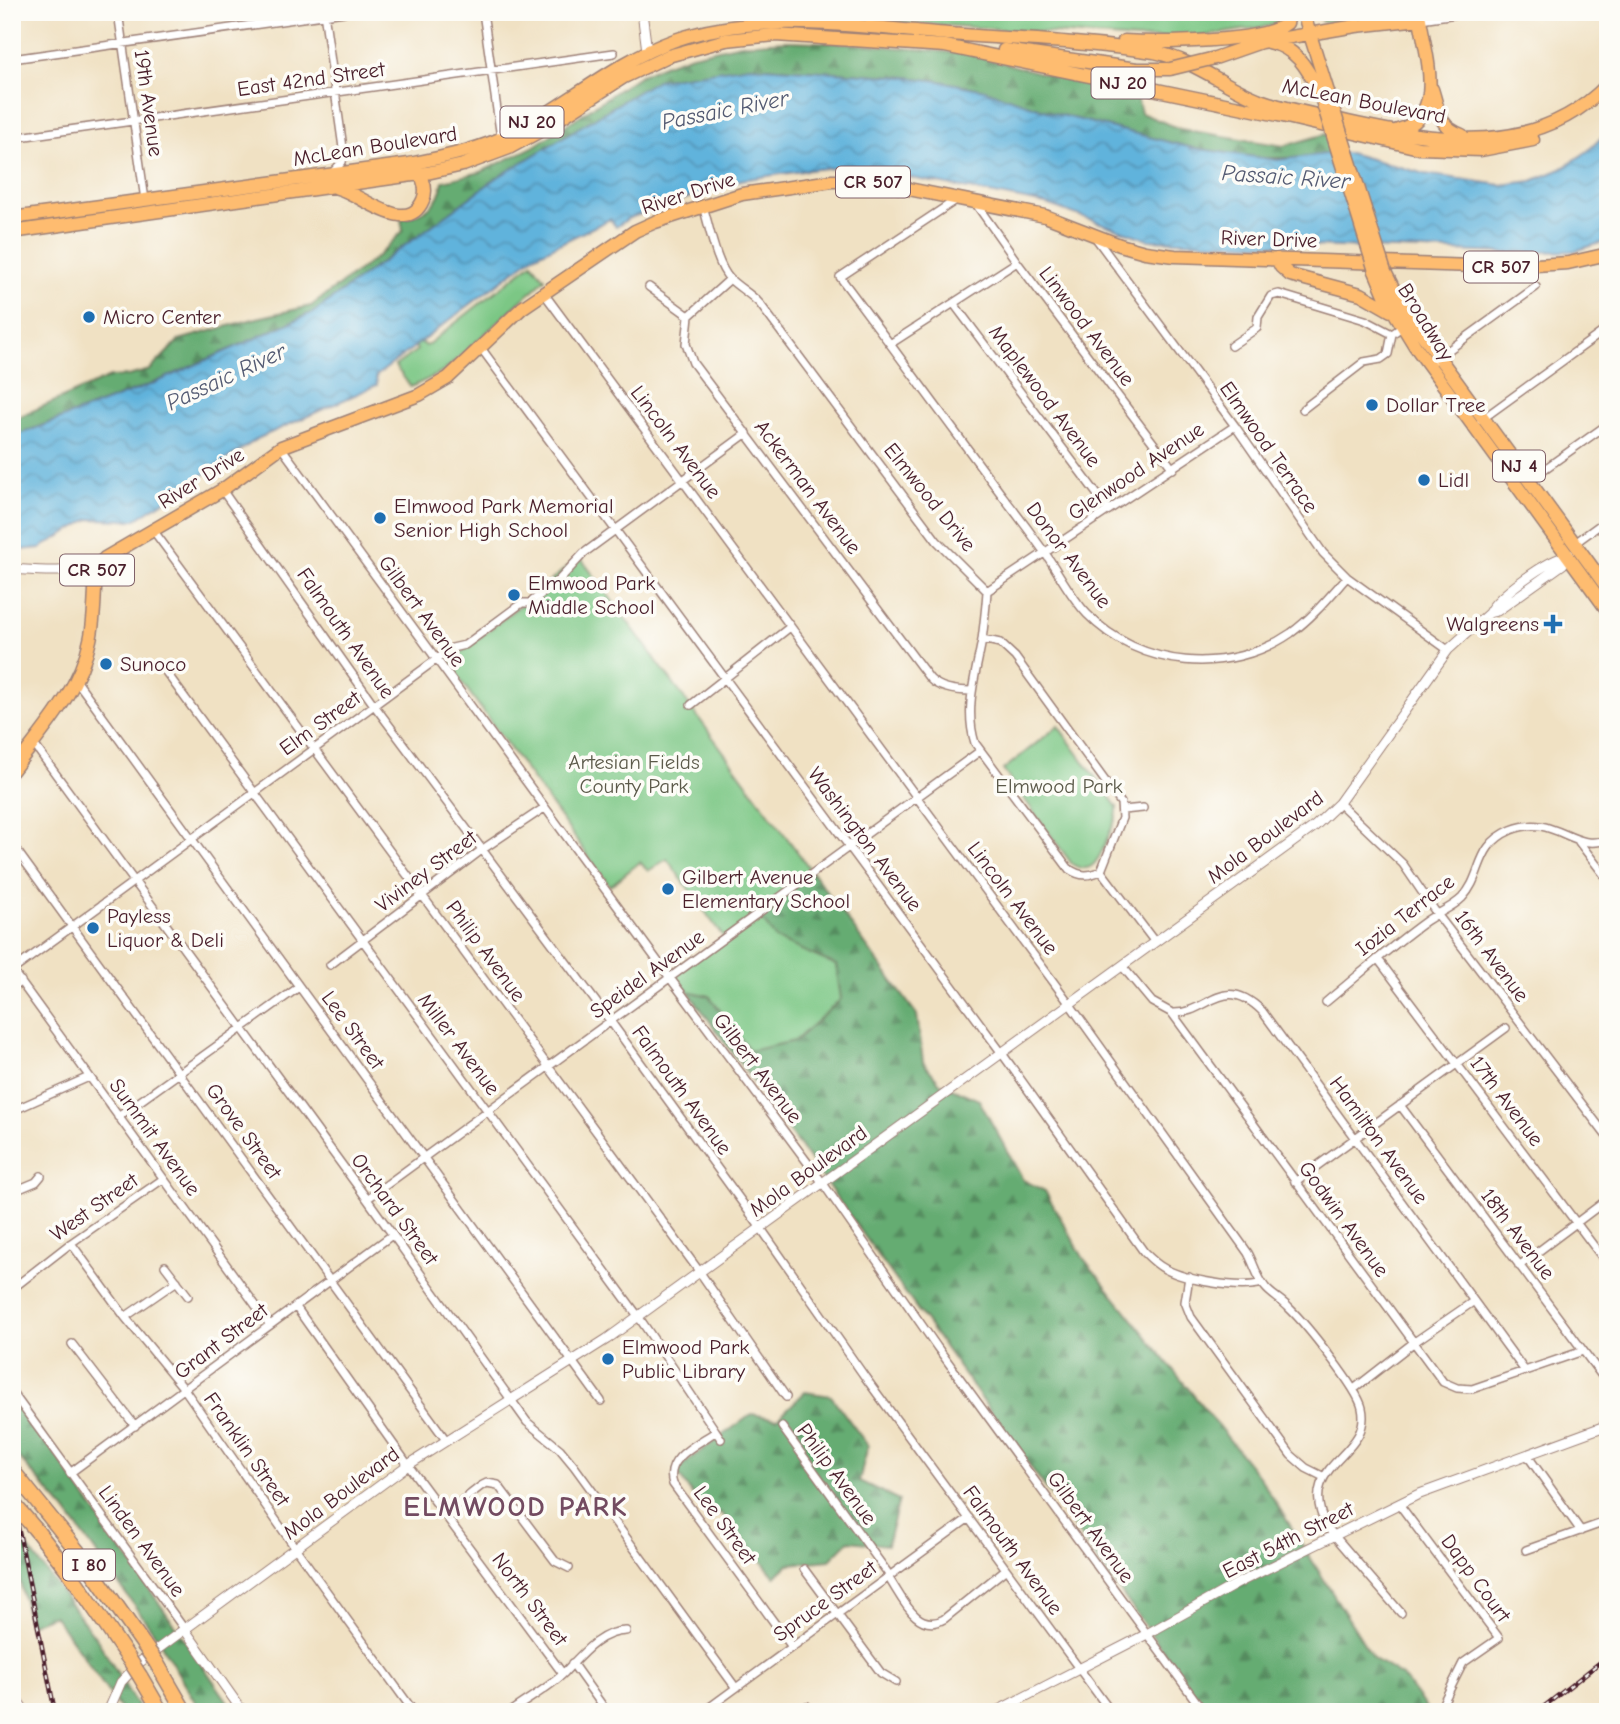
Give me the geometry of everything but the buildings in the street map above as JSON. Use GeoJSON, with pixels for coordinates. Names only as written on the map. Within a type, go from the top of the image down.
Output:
{"type":"FeatureCollection","features":[{"type":"Feature","properties":{"kind":"highway","name":"I 80"},"geometry":{"type":"LineString","coordinates":[[12,1470],[83,1558],[156,1662],[185,1712]]}},
{"type":"Feature","properties":{"kind":"highway","name":"I 80"},"geometry":{"type":"LineString","coordinates":[[12,1502],[78,1584],[161,1712]]}},
{"type":"Feature","properties":{"kind":"main road","name":"Broadway"},"geometry":{"type":"LineString","coordinates":[[1293,12],[1305,34],[1396,326],[1433,361]]}},
{"type":"Feature","properties":{"kind":"main road"},"geometry":{"type":"LineString","coordinates":[[1039,41],[1076,38],[1130,41],[1210,40],[1278,30],[1287,23],[1293,12]]}},
{"type":"Feature","properties":{"kind":"main road","name":"Broadway"},"geometry":{"type":"LineString","coordinates":[[1303,12],[1305,34]]}},
{"type":"Feature","properties":{"kind":"main road","name":"McLean Boulevard"},"geometry":{"type":"LineString","coordinates":[[12,232],[329,181],[465,152],[501,138],[546,114],[612,70],[647,51],[688,36],[733,26],[830,19],[1165,54],[1197,66],[1269,103],[1395,131],[1479,139],[1515,136],[1550,124],[1581,108],[1608,84]]}},
{"type":"Feature","properties":{"kind":"main road"},"geometry":{"type":"LineString","coordinates":[[945,46],[1039,54],[1137,69],[1170,69],[1215,58],[1261,42],[1343,28],[1420,19],[1429,78],[1438,114],[1445,125],[1455,132],[1479,139]]}},
{"type":"Feature","properties":{"kind":"main road"},"geometry":{"type":"LineString","coordinates":[[1323,91],[1318,51],[1320,43],[1343,28]]}},
{"type":"Feature","properties":{"kind":"main road","name":"McLean Boulevard"},"geometry":{"type":"LineString","coordinates":[[12,218],[145,200],[420,174],[463,165],[509,148],[542,130],[635,71],[702,45],[738,38],[787,35],[945,46],[1278,115],[1396,144],[1444,150],[1493,148],[1530,141],[1575,121],[1608,96]]}},
{"type":"Feature","properties":{"kind":"main road"},"geometry":{"type":"LineString","coordinates":[[1261,42],[1281,46],[1296,55],[1323,91]]}},
{"type":"Feature","properties":{"kind":"main road"},"geometry":{"type":"LineString","coordinates":[[1395,131],[1410,126],[1423,115],[1428,98],[1429,78]]}},
{"type":"Feature","properties":{"kind":"main road"},"geometry":{"type":"LineString","coordinates":[[329,181],[393,214],[404,215],[421,205],[425,196],[425,186],[420,174],[409,164]]}},
{"type":"Feature","properties":{"kind":"main road","name":"River Drive"},"geometry":{"type":"LineString","coordinates":[[105,558],[222,490],[281,447],[419,395],[448,378],[508,319],[543,292],[635,231],[742,194],[832,181],[868,181],[1045,216],[1145,252],[1175,256],[1504,267],[1568,263],[1608,254]]}},
{"type":"Feature","properties":{"kind":"main road"},"geometry":{"type":"LineString","coordinates":[[1277,259],[1290,275],[1361,294],[1387,308],[1396,326]]}},
{"type":"Feature","properties":{"kind":"main road","name":"Broadway"},"geometry":{"type":"LineString","coordinates":[[1380,271],[1433,361],[1478,421],[1608,611]]}},
{"type":"Feature","properties":{"kind":"main road"},"geometry":{"type":"LineString","coordinates":[[1361,294],[1370,293],[1377,287],[1380,271]]}},
{"type":"Feature","properties":{"kind":"main road","name":"Broadway"},"geometry":{"type":"LineString","coordinates":[[1478,421],[1530,480],[1608,589]]}},
{"type":"Feature","properties":{"kind":"main road","name":"CR 507"},"geometry":{"type":"LineString","coordinates":[[12,771],[76,680],[91,639],[96,574],[99,564],[105,558]]}},
{"type":"Feature","properties":{"kind":"street","name":"19th Avenue"},"geometry":{"type":"LineString","coordinates":[[118,12],[145,200]]}},
{"type":"Feature","properties":{"kind":"street"},"geometry":{"type":"LineString","coordinates":[[12,59],[344,12]]}},
{"type":"Feature","properties":{"kind":"street"},"geometry":{"type":"LineString","coordinates":[[483,12],[501,138]]}},
{"type":"Feature","properties":{"kind":"street"},"geometry":{"type":"LineString","coordinates":[[642,12],[647,51]]}},
{"type":"Feature","properties":{"kind":"street"},"geometry":{"type":"LineString","coordinates":[[1420,19],[1471,12]]}},
{"type":"Feature","properties":{"kind":"street"},"geometry":{"type":"LineString","coordinates":[[324,14],[344,155],[329,181]]}},
{"type":"Feature","properties":{"kind":"street","name":"East 42nd Street"},"geometry":{"type":"LineString","coordinates":[[12,138],[614,53]]}},
{"type":"Feature","properties":{"kind":"street","name":"Donor Avenue"},"geometry":{"type":"LineString","coordinates":[[957,200],[840,277],[1045,553],[1078,604],[1100,625],[1142,650],[1188,661],[1235,657],[1281,639],[1305,621],[1347,577]]}},
{"type":"Feature","properties":{"kind":"street","name":"Linwood Avenue"},"geometry":{"type":"LineString","coordinates":[[975,203],[1173,469]]}},
{"type":"Feature","properties":{"kind":"street","name":"Elmwood Drive"},"geometry":{"type":"LineString","coordinates":[[703,206],[720,260],[730,279],[748,291],[760,304],[937,541],[987,592]]}},
{"type":"Feature","properties":{"kind":"street","name":"Elmwood Terrace"},"geometry":{"type":"LineString","coordinates":[[1092,234],[1235,426],[1322,553],[1347,577],[1448,650]]}},
{"type":"Feature","properties":{"kind":"street"},"geometry":{"type":"LineString","coordinates":[[890,344],[1017,262]]}},
{"type":"Feature","properties":{"kind":"street"},"geometry":{"type":"LineString","coordinates":[[649,287],[689,316],[730,279]]}},
{"type":"Feature","properties":{"kind":"street"},"geometry":{"type":"LineString","coordinates":[[1433,361],[1536,287]]}},
{"type":"Feature","properties":{"kind":"street","name":"Lincoln Avenue"},"geometry":{"type":"LineString","coordinates":[[543,292],[1069,1003],[1248,1253],[1262,1283],[1292,1311],[1354,1389],[1363,1410],[1362,1427],[1354,1442],[1324,1477]]}},
{"type":"Feature","properties":{"kind":"street"},"geometry":{"type":"LineString","coordinates":[[1231,346],[1256,328],[1258,317],[1271,296],[1279,295],[1365,320],[1396,326],[1388,354],[1381,359],[1364,362],[1303,409]]}},
{"type":"Feature","properties":{"kind":"street","name":"Maplewood Avenue"},"geometry":{"type":"LineString","coordinates":[[954,303],[1109,510]]}},
{"type":"Feature","properties":{"kind":"street","name":"Ackerman Avenue"},"geometry":{"type":"LineString","coordinates":[[689,316],[686,331],[688,354],[700,373],[929,679],[945,688],[972,691]]}},
{"type":"Feature","properties":{"kind":"street"},"geometry":{"type":"LineString","coordinates":[[1478,421],[1608,328]]}},
{"type":"Feature","properties":{"kind":"street","name":"Washington Avenue"},"geometry":{"type":"LineString","coordinates":[[481,348],[1001,1052],[1144,1252],[1164,1268],[1189,1277],[1244,1286],[1262,1283]]}},
{"type":"Feature","properties":{"kind":"street"},"geometry":{"type":"LineString","coordinates":[[1530,480],[1608,424]]}},
{"type":"Feature","properties":{"kind":"street","name":"Glenwood Avenue"},"geometry":{"type":"LineString","coordinates":[[987,592],[1235,426]]}},
{"type":"Feature","properties":{"kind":"street","name":"Elm Street"},"geometry":{"type":"LineString","coordinates":[[12,970],[452,648],[466,645],[522,603],[530,603],[559,580],[584,553],[747,433]]}},
{"type":"Feature","properties":{"kind":"street","name":"Gilbert Avenue"},"geometry":{"type":"LineString","coordinates":[[281,447],[544,808],[822,1182],[937,1347],[1204,1712]]}},
{"type":"Feature","properties":{"kind":"street","name":"Falmouth Avenue"},"geometry":{"type":"LineString","coordinates":[[222,490],[374,705],[611,1022],[865,1377],[1111,1712]]}},
{"type":"Feature","properties":{"kind":"street"},"geometry":{"type":"LineString","coordinates":[[1568,556],[1575,543],[1608,519]]}},
{"type":"Feature","properties":{"kind":"street","name":"Philip Avenue"},"geometry":{"type":"LineString","coordinates":[[153,530],[699,1271],[786,1397]]}},
{"type":"Feature","properties":{"kind":"street","name":"Mola Boulevard"},"geometry":{"type":"LineString","coordinates":[[108,1712],[117,1689],[130,1671],[408,1465],[573,1361],[638,1316],[1301,836],[1339,803],[1448,650],[1489,613],[1493,605],[1534,574],[1559,558],[1568,556]]}},
{"type":"Feature","properties":{"kind":"street"},"geometry":{"type":"LineString","coordinates":[[12,569],[49,572],[83,569],[105,558]]}},
{"type":"Feature","properties":{"kind":"street"},"geometry":{"type":"LineString","coordinates":[[982,639],[1000,643],[1015,657],[1121,803],[1122,818],[1101,872],[1090,876],[1076,874],[1069,869],[975,743],[970,723],[972,691],[987,592]]}},
{"type":"Feature","properties":{"kind":"street"},"geometry":{"type":"LineString","coordinates":[[691,705],[790,627]]}},
{"type":"Feature","properties":{"kind":"street","name":"Miller Avenue"},"geometry":{"type":"LineString","coordinates":[[166,672],[638,1316],[718,1435]]}},
{"type":"Feature","properties":{"kind":"street","name":"Lee Street"},"geometry":{"type":"LineString","coordinates":[[76,680],[601,1401]]}},
{"type":"Feature","properties":{"kind":"street","name":"Orchard Street"},"geometry":{"type":"LineString","coordinates":[[33,743],[527,1422],[559,1449],[574,1466],[736,1688]]}},
{"type":"Feature","properties":{"kind":"street","name":"Speidel Avenue"},"geometry":{"type":"LineString","coordinates":[[367,1199],[981,751]]}},
{"type":"Feature","properties":{"kind":"street","name":"16th Avenue"},"geometry":{"type":"LineString","coordinates":[[1339,803],[1403,864],[1437,914],[1608,1138]]}},
{"type":"Feature","properties":{"kind":"street","name":"Viviney Street"},"geometry":{"type":"LineString","coordinates":[[330,965],[484,849],[544,808]]}},
{"type":"Feature","properties":{"kind":"street"},"geometry":{"type":"LineString","coordinates":[[1123,810],[1143,808]]}},
{"type":"Feature","properties":{"kind":"street","name":"Iozia Terrace"},"geometry":{"type":"LineString","coordinates":[[1325,1002],[1464,896],[1483,853],[1504,834],[1523,827],[1544,826],[1564,832],[1578,841],[1590,843],[1608,839]]}},
{"type":"Feature","properties":{"kind":"street"},"geometry":{"type":"LineString","coordinates":[[1578,841],[1608,880]]}},
{"type":"Feature","properties":{"kind":"street","name":"Grove Street"},"geometry":{"type":"LineString","coordinates":[[12,844],[446,1440]]}},
{"type":"Feature","properties":{"kind":"street"},"geometry":{"type":"LineString","coordinates":[[1101,872],[1154,941]]}},
{"type":"Feature","properties":{"kind":"street","name":"17th Avenue"},"geometry":{"type":"LineString","coordinates":[[1378,959],[1608,1265]]}},
{"type":"Feature","properties":{"kind":"street","name":"Godwin Avenue"},"geometry":{"type":"LineString","coordinates":[[1122,966],[1152,1002],[1172,1013],[1437,1377],[1457,1388],[1472,1389],[1583,1351]]}},
{"type":"Feature","properties":{"kind":"street","name":"Summit Avenue"},"geometry":{"type":"LineString","coordinates":[[12,970],[271,1325]]}},
{"type":"Feature","properties":{"kind":"street"},"geometry":{"type":"LineString","coordinates":[[12,988],[21,981]]}},
{"type":"Feature","properties":{"kind":"street"},"geometry":{"type":"LineString","coordinates":[[118,1117],[299,987]]}},
{"type":"Feature","properties":{"kind":"street","name":"Hamilton Avenue"},"geometry":{"type":"LineString","coordinates":[[1172,1013],[1188,1012],[1205,1001],[1221,996],[1240,997],[1256,1005],[1525,1371]]}},
{"type":"Feature","properties":{"kind":"street"},"geometry":{"type":"LineString","coordinates":[[1295,1182],[1506,1028]]}},
{"type":"Feature","properties":{"kind":"street"},"geometry":{"type":"LineString","coordinates":[[12,1111],[89,1077]]}},
{"type":"Feature","properties":{"kind":"street","name":"18th Avenue"},"geometry":{"type":"LineString","coordinates":[[1400,1105],[1608,1384]]}},
{"type":"Feature","properties":{"kind":"street"},"geometry":{"type":"LineString","coordinates":[[12,1192],[36,1182],[41,1176]]}},
{"type":"Feature","properties":{"kind":"street","name":"West Street"},"geometry":{"type":"LineString","coordinates":[[12,1289],[71,1243],[163,1179]]}},
{"type":"Feature","properties":{"kind":"street"},"geometry":{"type":"LineString","coordinates":[[1520,1265],[1608,1199]]}},
{"type":"Feature","properties":{"kind":"street","name":"Grant Street"},"geometry":{"type":"LineString","coordinates":[[70,1473],[392,1235]]}},
{"type":"Feature","properties":{"kind":"street","name":"Franklin Street"},"geometry":{"type":"LineString","coordinates":[[71,1243],[125,1317],[185,1390],[414,1712]]}},
{"type":"Feature","properties":{"kind":"street"},"geometry":{"type":"LineString","coordinates":[[166,1266],[188,1296]]}},
{"type":"Feature","properties":{"kind":"street"},"geometry":{"type":"LineString","coordinates":[[1189,1277],[1185,1302],[1191,1317],[1291,1455],[1306,1468],[1324,1477],[1320,1492],[1320,1510],[1335,1536],[1401,1613]]}},
{"type":"Feature","properties":{"kind":"street"},"geometry":{"type":"LineString","coordinates":[[125,1317],[177,1282]]}},
{"type":"Feature","properties":{"kind":"street"},"geometry":{"type":"LineString","coordinates":[[1354,1389],[1413,1343],[1474,1301]]}},
{"type":"Feature","properties":{"kind":"street","name":"North Street"},"geometry":{"type":"LineString","coordinates":[[296,1307],[408,1465],[563,1674]]}},
{"type":"Feature","properties":{"kind":"street"},"geometry":{"type":"LineString","coordinates":[[72,1343],[135,1426]]}},
{"type":"Feature","properties":{"kind":"street","name":"Linden Avenue"},"geometry":{"type":"LineString","coordinates":[[12,1392],[243,1712]]}},
{"type":"Feature","properties":{"kind":"street","name":"East 54th Street"},"geometry":{"type":"LineString","coordinates":[[995,1712],[1147,1634],[1240,1582],[1417,1495],[1608,1425]]}},
{"type":"Feature","properties":{"kind":"street","name":"Philip Avenue"},"geometry":{"type":"LineString","coordinates":[[782,1427],[889,1576],[915,1617],[933,1624],[944,1619],[1006,1569]]}},
{"type":"Feature","properties":{"kind":"street","name":"Lee Street"},"geometry":{"type":"LineString","coordinates":[[718,1435],[677,1459],[671,1478],[673,1484],[792,1647]]}},
{"type":"Feature","properties":{"kind":"street"},"geometry":{"type":"LineString","coordinates":[[1527,1455],[1581,1531]]}},
{"type":"Feature","properties":{"kind":"street"},"geometry":{"type":"LineString","coordinates":[[445,1514],[481,1486],[487,1483],[498,1485],[555,1561],[569,1569]]}},
{"type":"Feature","properties":{"kind":"street","name":"Dapp Court"},"geometry":{"type":"LineString","coordinates":[[1399,1504],[1499,1637],[1463,1662],[1444,1701]]}},
{"type":"Feature","properties":{"kind":"street","name":"Spruce Street"},"geometry":{"type":"LineString","coordinates":[[703,1712],[713,1709],[736,1688],[969,1518]]}},
{"type":"Feature","properties":{"kind":"street"},"geometry":{"type":"LineString","coordinates":[[1526,1550],[1608,1521]]}},
{"type":"Feature","properties":{"kind":"street"},"geometry":{"type":"LineString","coordinates":[[804,1569],[881,1673],[895,1682]]}},
{"type":"Feature","properties":{"kind":"street"},"geometry":{"type":"LineString","coordinates":[[510,1712],[563,1674],[572,1663],[613,1631],[626,1631]]}},
{"type":"Feature","properties":{"kind":"street"},"geometry":{"type":"LineString","coordinates":[[572,1663],[607,1712]]}},
{"type":"Feature","properties":{"kind":"street"},"geometry":{"type":"LineString","coordinates":[[12,1692],[26,1712]]}},
{"type":"Feature","properties":{"kind":"green space"},"geometry":{"type":"Polygon","coordinates":[[[838,12],[1279,12],[1283,24],[1203,36],[1138,39],[844,18],[838,12]]]}},
{"type":"Feature","properties":{"kind":"green space"},"geometry":{"type":"Polygon","coordinates":[[[1319,12],[1397,12],[1322,22],[1319,12]]]}},
{"type":"Feature","properties":{"kind":"green space"},"geometry":{"type":"Polygon","coordinates":[[[786,41],[848,43],[970,54],[1078,83],[1136,93],[1141,113],[1180,129],[1284,146],[1326,134],[1333,153],[1298,158],[1257,158],[1158,140],[1053,113],[967,86],[906,77],[749,66],[498,177],[314,312],[150,385],[12,437],[12,420],[110,377],[128,376],[150,370],[179,340],[311,306],[377,257],[403,231],[401,219],[429,208],[438,197],[443,181],[481,172],[533,147],[639,76],[692,55],[741,44],[786,41]]]}},
{"type":"Feature","properties":{"kind":"green space"},"geometry":{"type":"Polygon","coordinates":[[[532,263],[545,279],[443,372],[411,387],[395,366],[417,350],[415,346],[421,342],[426,346],[532,263]]]}},
{"type":"Feature","properties":{"kind":"green space","name":"Artesian Fields County Park"},"geometry":{"type":"Polygon","coordinates":[[[580,557],[813,873],[776,939],[836,965],[842,999],[795,1041],[750,1051],[709,996],[688,991],[670,978],[724,938],[667,859],[648,871],[640,862],[610,886],[448,663],[580,557]]]}},
{"type":"Feature","properties":{"kind":"green space","name":"Elmwood Park"},"geometry":{"type":"Polygon","coordinates":[[[1058,726],[1117,807],[1115,821],[1100,855],[1092,866],[1086,868],[1072,864],[1003,770],[1058,726]]]}},
{"type":"Feature","properties":{"kind":"green space"},"geometry":{"type":"Polygon","coordinates":[[[813,873],[917,1015],[923,1062],[940,1083],[979,1100],[1023,1180],[1045,1191],[1084,1259],[1261,1479],[1373,1658],[1402,1676],[1429,1712],[1207,1712],[688,991],[709,996],[750,1051],[795,1041],[841,999],[836,965],[776,939],[758,914],[813,873]]]}},
{"type":"Feature","properties":{"kind":"green space"},"geometry":{"type":"Polygon","coordinates":[[[12,1392],[235,1712],[201,1712],[155,1634],[65,1510],[12,1450],[12,1392]]]}},
{"type":"Feature","properties":{"kind":"green space"},"geometry":{"type":"Polygon","coordinates":[[[805,1392],[831,1396],[868,1446],[859,1481],[899,1500],[887,1545],[849,1541],[830,1560],[789,1564],[775,1577],[720,1512],[710,1520],[675,1470],[752,1414],[777,1419],[805,1392]]]}},
{"type":"Feature","properties":{"kind":"green space"},"geometry":{"type":"Polygon","coordinates":[[[12,1526],[98,1641],[141,1712],[122,1712],[54,1615],[29,1625],[12,1542],[12,1526]]]}},
{"type":"Feature","properties":{"kind":"water","name":"Passaic River"},"geometry":{"type":"Polygon","coordinates":[[[749,66],[940,81],[985,90],[1053,113],[1193,148],[1277,160],[1349,153],[1425,174],[1501,185],[1532,181],[1561,169],[1588,151],[1608,131],[1608,241],[1574,251],[1506,253],[1149,240],[1046,204],[855,167],[816,169],[740,180],[629,218],[616,227],[610,219],[534,256],[376,376],[377,385],[259,438],[135,520],[90,519],[40,548],[12,551],[12,437],[150,385],[314,312],[498,177],[657,80],[749,66]]]}},
{"type":"Feature","properties":{"kind":"railway"},"geometry":{"type":"LineString","coordinates":[[12,1497],[55,1712]]}},
{"type":"Feature","properties":{"kind":"railway"},"geometry":{"type":"LineString","coordinates":[[1537,1712],[1608,1656]]}},
{"type":"Feature","properties":{"kind":"place","name":"Micro Center"},"geometry":{"type":"Point","coordinates":[89,317]}},
{"type":"Feature","properties":{"kind":"place","name":"Dollar Tree"},"geometry":{"type":"Point","coordinates":[1372,405]}},
{"type":"Feature","properties":{"kind":"place","name":"Lidl"},"geometry":{"type":"Point","coordinates":[1424,480]}},
{"type":"Feature","properties":{"kind":"place","name":"Elmwood Park Memorial Senior High School"},"geometry":{"type":"Point","coordinates":[380,518]}},
{"type":"Feature","properties":{"kind":"place","name":"Elmwood Park Middle School"},"geometry":{"type":"Point","coordinates":[514,595]}},
{"type":"Feature","properties":{"kind":"place","name":"Walgreens"},"geometry":{"type":"Point","coordinates":[1553,624]}},
{"type":"Feature","properties":{"kind":"place","name":"Sunoco"},"geometry":{"type":"Point","coordinates":[106,664]}},
{"type":"Feature","properties":{"kind":"place","name":"Gilbert Avenue Elementary School"},"geometry":{"type":"Point","coordinates":[668,889]}},
{"type":"Feature","properties":{"kind":"place","name":"Payless Liquor & Deli"},"geometry":{"type":"Point","coordinates":[93,928]}},
{"type":"Feature","properties":{"kind":"place","name":"Elmwood Park Public Library"},"geometry":{"type":"Point","coordinates":[608,1359]}},
{"type":"Feature","properties":{"kind":"district","name":"ELMWOOD PARK"},"geometry":{"type":"Point","coordinates":[516,1507]}}]}
